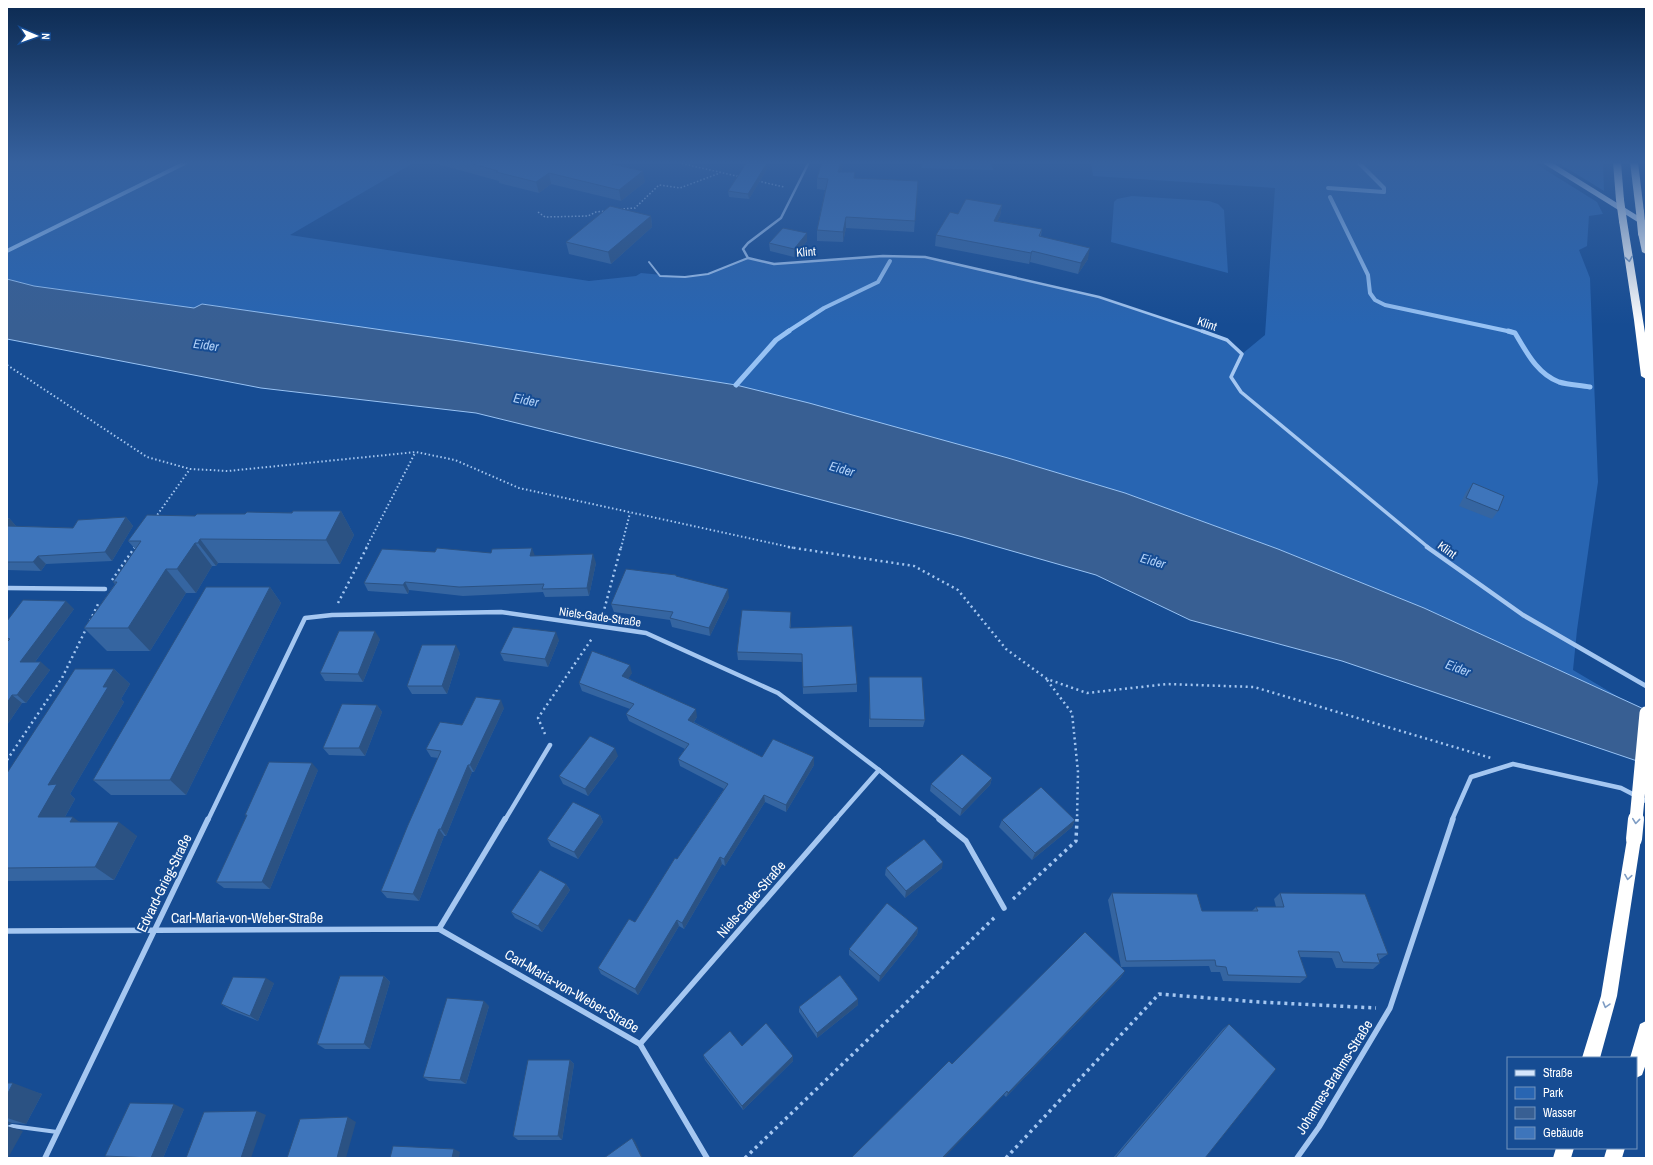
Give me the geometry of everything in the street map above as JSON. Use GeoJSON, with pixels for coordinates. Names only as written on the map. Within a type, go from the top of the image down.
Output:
{"type":"FeatureCollection","features":[{"type":"Feature","properties":{"kind":"highway"},"geometry":{"type":"LineString","coordinates":[[1622,216],[1640,320],[1646,376]]}},
{"type":"Feature","properties":{"kind":"highway"},"geometry":{"type":"LineString","coordinates":[[1640,216],[1646,252]]}},
{"type":"Feature","properties":{"kind":"highway"},"geometry":{"type":"LineString","coordinates":[[1591,1057],[1609,996],[1634,839],[1646,712]]}},
{"type":"Feature","properties":{"kind":"highway"},"geometry":{"type":"LineString","coordinates":[[1637,1065],[1646,1030]]}},
{"type":"Feature","properties":{"kind":"street"},"geometry":{"type":"LineString","coordinates":[[748,258],[743,249],[748,243],[782,216]]}},
{"type":"Feature","properties":{"kind":"street"},"geometry":{"type":"LineString","coordinates":[[1634,216],[1646,224]]}},
{"type":"Feature","properties":{"kind":"street","name":"Klint"},"geometry":{"type":"LineString","coordinates":[[748,258],[774,264],[883,256],[925,257],[1099,297],[1227,340],[1242,354],[1231,377],[1241,392],[1419,540],[1522,615],[1646,686]]}},
{"type":"Feature","properties":{"kind":"street"},"geometry":{"type":"LineString","coordinates":[[7,588],[106,589]]}},
{"type":"Feature","properties":{"kind":"street","name":"Niels-Gade-Straße"},"geometry":{"type":"LineString","coordinates":[[305,618],[332,615],[501,612],[646,633],[778,693],[880,770],[966,841],[1004,908]]}},
{"type":"Feature","properties":{"kind":"street","name":"Edvard-Grieg-Straße"},"geometry":{"type":"LineString","coordinates":[[45,1158],[305,618]]}},
{"type":"Feature","properties":{"kind":"street"},"geometry":{"type":"LineString","coordinates":[[439,929],[550,745]]}},
{"type":"Feature","properties":{"kind":"street"},"geometry":{"type":"LineString","coordinates":[[1513,764],[1621,788],[1646,801]]}},
{"type":"Feature","properties":{"kind":"street","name":"Johannes-Brahms-Straße"},"geometry":{"type":"LineString","coordinates":[[1297,1158],[1319,1126],[1390,1008],[1454,818],[1471,777],[1513,764]]}},
{"type":"Feature","properties":{"kind":"street","name":"Niels-Gade-Straße"},"geometry":{"type":"LineString","coordinates":[[640,1044],[880,770]]}},
{"type":"Feature","properties":{"kind":"street","name":"Carl-Maria-von-Weber-Straße"},"geometry":{"type":"LineString","coordinates":[[7,931],[439,929],[640,1044],[707,1158]]}},
{"type":"Feature","properties":{"kind":"lane"},"geometry":{"type":"LineString","coordinates":[[649,262],[660,276],[684,277],[708,274],[748,258]]}},
{"type":"Feature","properties":{"kind":"lane"},"geometry":{"type":"LineString","coordinates":[[7,1128],[12,1126],[57,1132]]}},
{"type":"Feature","properties":{"kind":"path"},"geometry":{"type":"LineString","coordinates":[[544,216],[572,216]]}},
{"type":"Feature","properties":{"kind":"path"},"geometry":{"type":"LineString","coordinates":[[7,365],[147,457],[190,469],[228,471],[416,452],[455,460],[518,488],[783,546],[914,566],[958,590],[1006,649],[1047,679],[1087,693],[1167,684],[1254,687],[1513,764]]}},
{"type":"Feature","properties":{"kind":"path"},"geometry":{"type":"LineString","coordinates":[[332,615],[416,452]]}},
{"type":"Feature","properties":{"kind":"path"},"geometry":{"type":"LineString","coordinates":[[154,520],[190,469]]}},
{"type":"Feature","properties":{"kind":"path"},"geometry":{"type":"LineString","coordinates":[[7,760],[62,678],[106,589],[136,545]]}},
{"type":"Feature","properties":{"kind":"path"},"geometry":{"type":"LineString","coordinates":[[745,1158],[1004,908],[1076,841],[1078,772],[1072,714],[1047,679]]}},
{"type":"Feature","properties":{"kind":"path"},"geometry":{"type":"LineString","coordinates":[[1006,1158],[1159,994],[1260,1002],[1390,1008]]}},
{"type":"Feature","properties":{"kind":"green space"},"geometry":{"type":"Polygon","coordinates":[[[7,216],[322,216],[290,235],[589,281],[636,276],[641,273],[684,277],[708,274],[748,258],[774,264],[883,256],[925,257],[1099,297],[1227,340],[1242,354],[1265,335],[1273,216],[1589,216],[1587,246],[1579,250],[1590,278],[1598,482],[1577,630],[1573,670],[1622,699],[1424,608],[1278,549],[1125,493],[1008,458],[736,385],[459,341],[202,304],[194,308],[34,286],[7,279],[7,216]]]}},
{"type":"Feature","properties":{"kind":"green space"},"geometry":{"type":"Polygon","coordinates":[[[1113,216],[1224,216],[1228,273],[1111,242],[1113,216]]]}},
{"type":"Feature","properties":{"kind":"water","name":"Eider"},"geometry":{"type":"Polygon","coordinates":[[[7,279],[34,286],[194,308],[202,304],[459,341],[736,385],[809,403],[1008,458],[1125,493],[1278,549],[1424,608],[1646,710],[1646,764],[1342,661],[1190,620],[1096,575],[963,537],[696,467],[476,413],[261,388],[7,339],[7,279]]]}},
{"type":"Feature","properties":{"kind":"building"},"geometry":{"type":"Polygon","coordinates":[[[597,216],[651,216],[608,252],[566,242],[597,216]]]}},
{"type":"Feature","properties":{"kind":"building"},"geometry":{"type":"Polygon","coordinates":[[[820,216],[915,216],[915,221],[846,217],[843,232],[817,230],[820,216]]]}},
{"type":"Feature","properties":{"kind":"building"},"geometry":{"type":"Polygon","coordinates":[[[947,216],[996,216],[994,221],[1042,229],[1039,236],[1090,248],[1081,263],[1032,251],[1031,253],[936,235],[947,216]]]}},
{"type":"Feature","properties":{"kind":"building"},"geometry":{"type":"Polygon","coordinates":[[[783,228],[807,233],[794,249],[769,243],[783,228]]]}},
{"type":"Feature","properties":{"kind":"building"},"geometry":{"type":"Polygon","coordinates":[[[1473,483],[1504,496],[1498,511],[1466,498],[1473,483]]]}},
{"type":"Feature","properties":{"kind":"building"},"geometry":{"type":"Polygon","coordinates":[[[293,511],[341,511],[326,540],[200,539],[198,543],[195,543],[177,569],[166,569],[128,628],[84,628],[117,582],[113,582],[141,541],[128,541],[147,515],[195,516],[197,514],[245,514],[247,512],[292,513],[293,511]]]}},
{"type":"Feature","properties":{"kind":"building"},"geometry":{"type":"Polygon","coordinates":[[[126,517],[105,552],[38,556],[33,562],[7,562],[7,526],[73,528],[78,520],[126,517]]]}},
{"type":"Feature","properties":{"kind":"building"},"geometry":{"type":"Polygon","coordinates":[[[437,548],[491,553],[492,549],[532,548],[530,556],[593,554],[587,588],[542,589],[544,584],[459,587],[405,582],[403,585],[364,583],[382,549],[435,552],[437,548]]]}},
{"type":"Feature","properties":{"kind":"building"},"geometry":{"type":"Polygon","coordinates":[[[626,569],[676,575],[728,589],[709,628],[670,618],[673,612],[611,604],[626,569]]]}},
{"type":"Feature","properties":{"kind":"building"},"geometry":{"type":"Polygon","coordinates":[[[206,587],[270,587],[170,780],[93,780],[206,587]]]}},
{"type":"Feature","properties":{"kind":"building"},"geometry":{"type":"Polygon","coordinates":[[[23,600],[66,601],[20,662],[41,662],[17,695],[12,695],[7,703],[7,642],[10,639],[7,638],[7,621],[23,600]]]}},
{"type":"Feature","properties":{"kind":"building"},"geometry":{"type":"Polygon","coordinates":[[[742,610],[791,612],[790,628],[852,626],[857,684],[803,687],[802,654],[737,652],[742,610]]]}},
{"type":"Feature","properties":{"kind":"building"},"geometry":{"type":"Polygon","coordinates":[[[513,627],[556,632],[545,659],[500,653],[513,627]]]}},
{"type":"Feature","properties":{"kind":"building"},"geometry":{"type":"Polygon","coordinates":[[[339,631],[375,631],[358,674],[320,673],[339,631]]]}},
{"type":"Feature","properties":{"kind":"building"},"geometry":{"type":"Polygon","coordinates":[[[422,645],[456,645],[442,686],[407,686],[422,645]]]}},
{"type":"Feature","properties":{"kind":"building"},"geometry":{"type":"Polygon","coordinates":[[[592,651],[630,665],[622,676],[696,709],[688,720],[762,757],[773,739],[814,757],[786,805],[764,795],[724,859],[720,857],[682,923],[677,920],[635,989],[598,968],[629,919],[635,922],[675,858],[677,859],[728,784],[678,759],[689,744],[626,714],[634,704],[579,683],[592,651]]]}},
{"type":"Feature","properties":{"kind":"building"},"geometry":{"type":"Polygon","coordinates":[[[75,669],[114,669],[103,687],[108,687],[48,785],[57,784],[38,817],[73,817],[70,822],[119,822],[95,867],[7,868],[7,773],[75,669]]]}},
{"type":"Feature","properties":{"kind":"building"},"geometry":{"type":"Polygon","coordinates":[[[869,677],[922,677],[925,720],[870,719],[869,677]]]}},
{"type":"Feature","properties":{"kind":"building"},"geometry":{"type":"Polygon","coordinates":[[[476,697],[501,700],[470,765],[468,765],[441,829],[439,829],[413,894],[381,891],[441,751],[426,749],[440,722],[462,725],[476,697]]]}},
{"type":"Feature","properties":{"kind":"building"},"geometry":{"type":"Polygon","coordinates":[[[342,704],[377,705],[359,748],[323,748],[342,704]]]}},
{"type":"Feature","properties":{"kind":"building"},"geometry":{"type":"Polygon","coordinates":[[[590,736],[615,748],[585,789],[559,776],[590,736]]]}},
{"type":"Feature","properties":{"kind":"building"},"geometry":{"type":"Polygon","coordinates":[[[962,754],[992,778],[962,809],[931,784],[962,754]]]}},
{"type":"Feature","properties":{"kind":"building"},"geometry":{"type":"Polygon","coordinates":[[[269,762],[312,763],[262,882],[216,882],[247,815],[245,815],[269,762]]]}},
{"type":"Feature","properties":{"kind":"building"},"geometry":{"type":"Polygon","coordinates":[[[1041,787],[1075,820],[1035,853],[1002,820],[1041,787]]]}},
{"type":"Feature","properties":{"kind":"building"},"geometry":{"type":"Polygon","coordinates":[[[573,802],[600,815],[574,852],[547,839],[573,802]]]}},
{"type":"Feature","properties":{"kind":"building"},"geometry":{"type":"Polygon","coordinates":[[[924,839],[943,862],[906,891],[886,868],[924,839]]]}},
{"type":"Feature","properties":{"kind":"building"},"geometry":{"type":"Polygon","coordinates":[[[540,870],[566,884],[538,926],[511,912],[540,870]]]}},
{"type":"Feature","properties":{"kind":"building"},"geometry":{"type":"Polygon","coordinates":[[[1112,893],[1197,894],[1202,911],[1258,911],[1256,907],[1284,907],[1280,893],[1365,894],[1388,954],[1377,954],[1380,963],[1343,962],[1339,952],[1298,951],[1307,977],[1228,975],[1226,967],[1216,966],[1215,960],[1126,961],[1112,893]]]}},
{"type":"Feature","properties":{"kind":"building"},"geometry":{"type":"Polygon","coordinates":[[[887,903],[918,928],[880,976],[849,949],[887,903]]]}},
{"type":"Feature","properties":{"kind":"building"},"geometry":{"type":"Polygon","coordinates":[[[1085,932],[1125,971],[1008,1093],[1007,1091],[942,1158],[851,1158],[949,1061],[952,1064],[1085,932]]]}},
{"type":"Feature","properties":{"kind":"building"},"geometry":{"type":"Polygon","coordinates":[[[840,975],[858,999],[817,1033],[799,1007],[840,975]]]}},
{"type":"Feature","properties":{"kind":"building"},"geometry":{"type":"Polygon","coordinates":[[[340,976],[384,976],[364,1044],[317,1044],[340,976]]]}},
{"type":"Feature","properties":{"kind":"building"},"geometry":{"type":"Polygon","coordinates":[[[233,977],[266,978],[250,1016],[221,1004],[233,977]]]}},
{"type":"Feature","properties":{"kind":"building"},"geometry":{"type":"Polygon","coordinates":[[[447,998],[484,1001],[460,1080],[423,1077],[447,998]]]}},
{"type":"Feature","properties":{"kind":"building"},"geometry":{"type":"Polygon","coordinates":[[[766,1023],[793,1056],[742,1106],[703,1055],[730,1031],[742,1046],[766,1023]]]}},
{"type":"Feature","properties":{"kind":"building"},"geometry":{"type":"Polygon","coordinates":[[[1229,1024],[1276,1069],[1205,1158],[1115,1158],[1229,1024]]]}},
{"type":"Feature","properties":{"kind":"building"},"geometry":{"type":"Polygon","coordinates":[[[528,1060],[570,1060],[558,1136],[513,1136],[528,1060]]]}},
{"type":"Feature","properties":{"kind":"building"},"geometry":{"type":"Polygon","coordinates":[[[7,1083],[13,1083],[7,1095],[7,1083]]]}},
{"type":"Feature","properties":{"kind":"building"},"geometry":{"type":"Polygon","coordinates":[[[130,1103],[174,1104],[151,1158],[105,1156],[130,1103]]]}},
{"type":"Feature","properties":{"kind":"building"},"geometry":{"type":"Polygon","coordinates":[[[257,1111],[241,1158],[186,1158],[204,1112],[257,1111]]]}},
{"type":"Feature","properties":{"kind":"building"},"geometry":{"type":"Polygon","coordinates":[[[348,1117],[337,1158],[287,1158],[300,1119],[348,1117]]]}},
{"type":"Feature","properties":{"kind":"building"},"geometry":{"type":"Polygon","coordinates":[[[632,1138],[642,1158],[604,1158],[632,1138]]]}},
{"type":"Feature","properties":{"kind":"building"},"geometry":{"type":"Polygon","coordinates":[[[393,1146],[454,1149],[452,1158],[390,1158],[393,1146]]]}},
{"type":"Feature","properties":{"kind":"waterway"},"geometry":{"type":"LineString","coordinates":[[7,251],[77,216]]}},
{"type":"Feature","properties":{"kind":"waterway"},"geometry":{"type":"LineString","coordinates":[[1339,216],[1368,275],[1370,293],[1375,300],[1385,305],[1510,332]]}},
{"type":"Feature","properties":{"kind":"waterway"},"geometry":{"type":"LineString","coordinates":[[787,332],[824,308],[878,282],[890,261]]}},
{"type":"Feature","properties":{"kind":"waterway"},"geometry":{"type":"LineString","coordinates":[[736,385],[776,340],[789,331]]}},
{"type":"Feature","properties":{"kind":"waterway"},"geometry":{"type":"LineString","coordinates":[[1510,332],[1515,333],[1528,354],[1544,374],[1559,382],[1590,387]]}}]}
